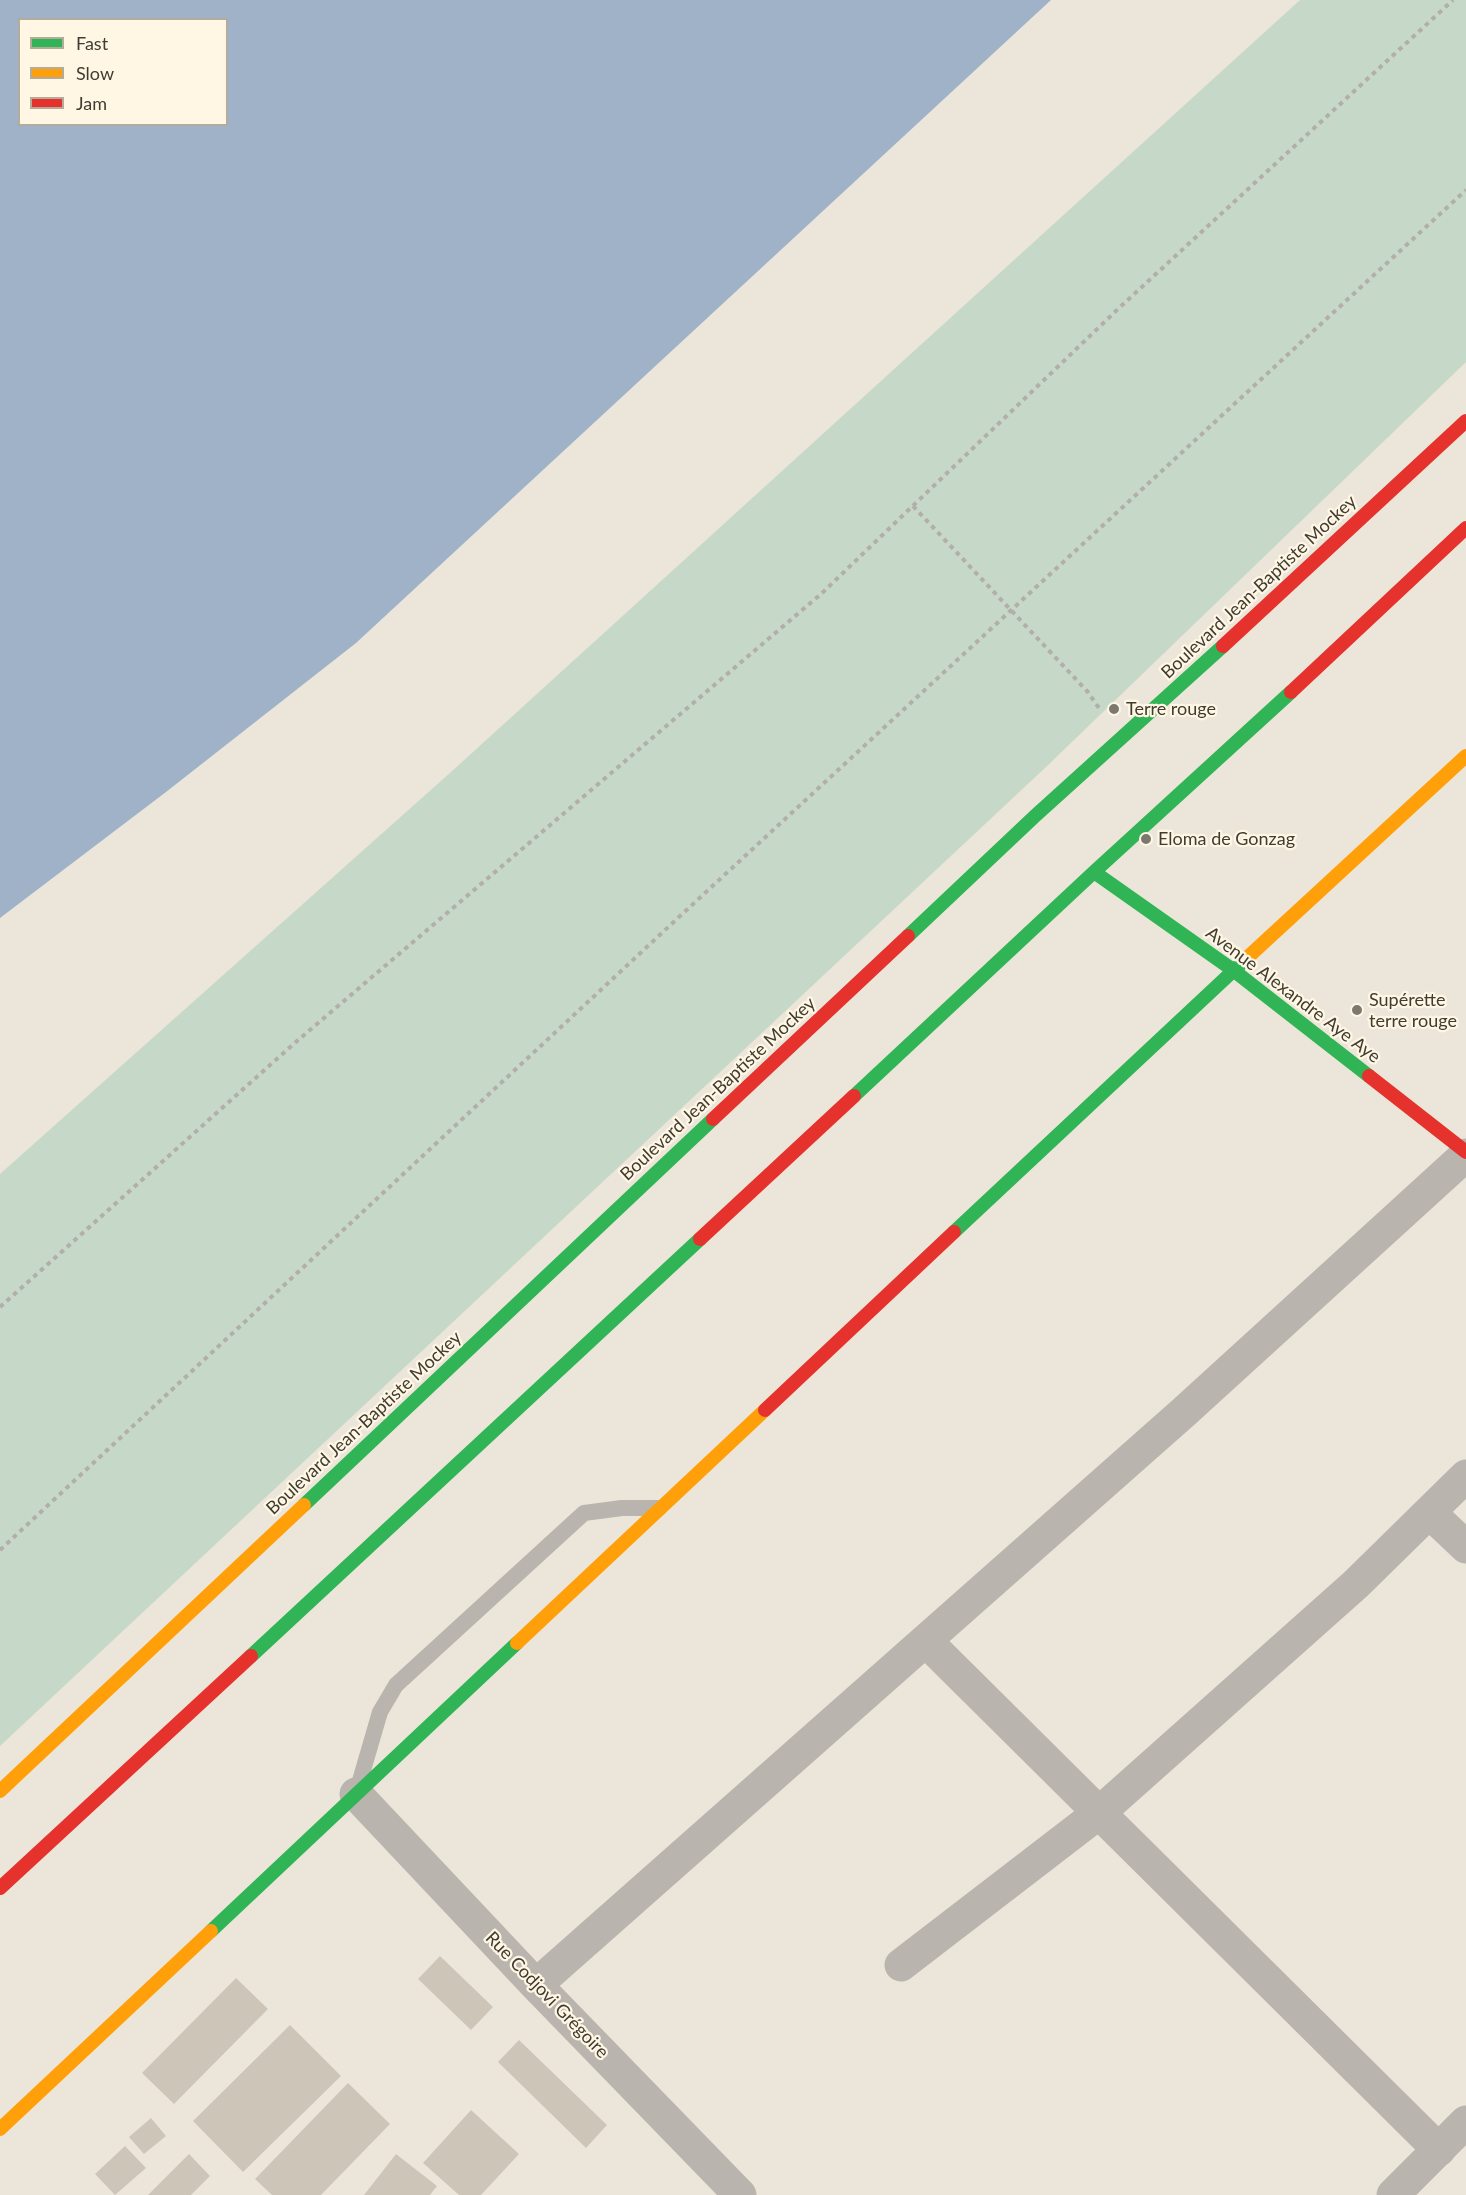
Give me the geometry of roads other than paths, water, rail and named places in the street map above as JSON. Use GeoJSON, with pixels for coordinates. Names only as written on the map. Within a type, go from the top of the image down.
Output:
{"type":"FeatureCollection","features":[{"type":"Feature","properties":{"kind":"main road","name":"Boulevard Jean-Baptiste Mockey"},"geometry":{"type":"LineString","coordinates":[[0,1791],[763,1071],[1120,738],[1324,554],[1466,421]]}},
{"type":"Feature","properties":{"kind":"main road"},"geometry":{"type":"LineString","coordinates":[[0,1888],[1466,528]]}},
{"type":"Feature","properties":{"kind":"main road"},"geometry":{"type":"LineString","coordinates":[[0,2129],[1233,969],[1466,756]]}},
{"type":"Feature","properties":{"kind":"main road","name":"Avenue Alexandre Aye Aye"},"geometry":{"type":"LineString","coordinates":[[1094,872],[1233,969],[1466,1154]]}},
{"type":"Feature","properties":{"kind":"street"},"geometry":{"type":"LineString","coordinates":[[536,1985],[1184,1413],[1466,1154]]}},
{"type":"Feature","properties":{"kind":"street"},"geometry":{"type":"LineString","coordinates":[[901,1965],[1100,1812],[1356,1584],[1466,1476]]}},
{"type":"Feature","properties":{"kind":"street"},"geometry":{"type":"LineString","coordinates":[[1430,1513],[1466,1547]]}},
{"type":"Feature","properties":{"kind":"street"},"geometry":{"type":"LineString","coordinates":[[927,1642],[1439,2150]]}},
{"type":"Feature","properties":{"kind":"street","name":"Rue Codjovi Grégoire"},"geometry":{"type":"LineString","coordinates":[[356,1794],[536,1985],[740,2195]]}},
{"type":"Feature","properties":{"kind":"street"},"geometry":{"type":"LineString","coordinates":[[1393,2195],[1466,2122]]}},
{"type":"Feature","properties":{"kind":"lane"},"geometry":{"type":"LineString","coordinates":[[356,1794],[380,1712],[396,1685],[584,1513],[622,1508],[660,1508]]}},
{"type":"Feature","properties":{"kind":"water"},"geometry":{"type":"Polygon","coordinates":[[[0,0],[1051,0],[356,643],[0,918],[0,0]]]}},
{"type":"Feature","properties":{"kind":"place","name":"Terre rouge"},"geometry":{"type":"Point","coordinates":[1114,709]}},
{"type":"Feature","properties":{"kind":"place","name":"Eloma de Gonzag"},"geometry":{"type":"Point","coordinates":[1146,839]}},
{"type":"Feature","properties":{"kind":"place","name":"Supérette terre rouge"},"geometry":{"type":"Point","coordinates":[1357,1010]}}]}
